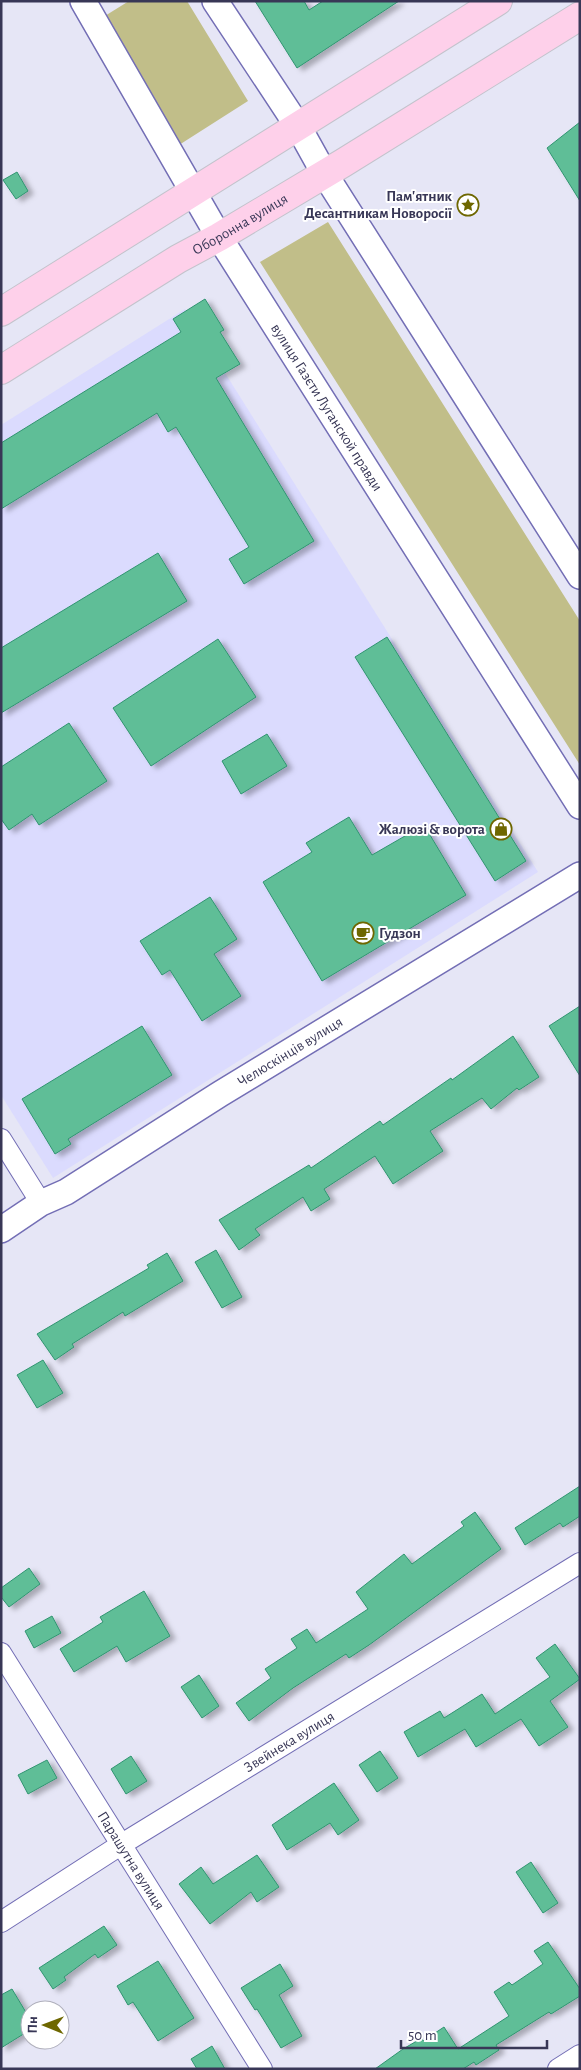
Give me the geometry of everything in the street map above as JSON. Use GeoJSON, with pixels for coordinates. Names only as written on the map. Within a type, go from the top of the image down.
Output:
{"type":"FeatureCollection","features":[{"type":"Feature","properties":{"kind":"main road"},"geometry":{"type":"LineString","coordinates":[[1,312],[298,128],[498,1]]}},
{"type":"Feature","properties":{"kind":"main road","name":"Оборонна вулиця"},"geometry":{"type":"LineString","coordinates":[[1,370],[178,259],[219,237],[580,16]]}},
{"type":"Feature","properties":{"kind":"street","name":"вулиця Газєти Луганской правди"},"geometry":{"type":"LineString","coordinates":[[83,1],[219,237],[580,806]]}},
{"type":"Feature","properties":{"kind":"street"},"geometry":{"type":"LineString","coordinates":[[215,1],[298,128],[324,173],[580,576]]}},
{"type":"Feature","properties":{"kind":"street","name":"Челюскінців вулиця"},"geometry":{"type":"LineString","coordinates":[[1,1230],[41,1204],[66,1192],[220,1094],[580,875]]}},
{"type":"Feature","properties":{"kind":"street"},"geometry":{"type":"LineString","coordinates":[[1,1139],[41,1204]]}},
{"type":"Feature","properties":{"kind":"street","name":"Звейнека вулиця"},"geometry":{"type":"LineString","coordinates":[[1,1922],[122,1844],[580,1563]]}},
{"type":"Feature","properties":{"kind":"street","name":"Парашутна вулиця"},"geometry":{"type":"LineString","coordinates":[[1,1653],[262,2069]]}},
{"type":"Feature","properties":{"kind":"street"},"geometry":{"type":"LineString","coordinates":[[558,2069],[580,2055]]}},
{"type":"Feature","properties":{"kind":"shaded area"},"geometry":{"type":"Polygon","coordinates":[[[129,1],[187,1],[248,101],[179,145],[100,19],[129,1]]]}},
{"type":"Feature","properties":{"kind":"shaded area"},"geometry":{"type":"Polygon","coordinates":[[[328,222],[580,621],[580,765],[260,262],[328,222]]]}},
{"type":"Feature","properties":{"kind":"shaded area"},"geometry":{"type":"Polygon","coordinates":[[[185,309],[538,872],[53,1178],[1,1095],[1,425],[185,309]]]}},
{"type":"Feature","properties":{"kind":"building"},"geometry":{"type":"Polygon","coordinates":[[[255,1],[304,1],[309,10],[323,1],[399,1],[297,68],[255,1]]]}},
{"type":"Feature","properties":{"kind":"building"},"geometry":{"type":"Polygon","coordinates":[[[580,122],[580,201],[547,148],[580,122]]]}},
{"type":"Feature","properties":{"kind":"building"},"geometry":{"type":"Polygon","coordinates":[[[17,172],[28,191],[16,199],[3,180],[17,172]]]}},
{"type":"Feature","properties":{"kind":"building"},"geometry":{"type":"Polygon","coordinates":[[[205,299],[224,330],[220,332],[240,364],[216,378],[314,541],[244,584],[229,559],[249,547],[176,427],[168,432],[157,413],[1,509],[1,443],[181,332],[173,319],[205,299]]]}},
{"type":"Feature","properties":{"kind":"building"},"geometry":{"type":"Polygon","coordinates":[[[158,553],[187,601],[1,713],[1,648],[158,553]]]}},
{"type":"Feature","properties":{"kind":"building"},"geometry":{"type":"Polygon","coordinates":[[[387,637],[526,861],[495,881],[355,657],[387,637]]]}},
{"type":"Feature","properties":{"kind":"building"},"geometry":{"type":"Polygon","coordinates":[[[218,639],[256,697],[151,766],[113,708],[218,639]]]}},
{"type":"Feature","properties":{"kind":"building"},"geometry":{"type":"Polygon","coordinates":[[[69,723],[107,781],[39,825],[32,814],[9,830],[1,819],[1,767],[69,723]]]}},
{"type":"Feature","properties":{"kind":"building"},"geometry":{"type":"Polygon","coordinates":[[[267,734],[287,766],[241,794],[222,761],[267,734]]]}},
{"type":"Feature","properties":{"kind":"building"},"geometry":{"type":"Polygon","coordinates":[[[349,817],[372,855],[424,825],[466,895],[322,981],[263,882],[312,852],[306,843],[349,817]]]}},
{"type":"Feature","properties":{"kind":"building"},"geometry":{"type":"Polygon","coordinates":[[[210,897],[237,939],[214,954],[241,996],[202,1021],[170,970],[162,975],[140,941],[210,897]]]}},
{"type":"Feature","properties":{"kind":"building"},"geometry":{"type":"Polygon","coordinates":[[[580,1006],[580,1076],[549,1026],[580,1006]]]}},
{"type":"Feature","properties":{"kind":"building"},"geometry":{"type":"Polygon","coordinates":[[[142,1026],[172,1075],[68,1139],[71,1144],[55,1154],[22,1099],[142,1026]]]}},
{"type":"Feature","properties":{"kind":"building"},"geometry":{"type":"Polygon","coordinates":[[[513,1036],[539,1077],[519,1090],[517,1088],[491,1109],[482,1098],[430,1131],[443,1151],[393,1184],[375,1156],[324,1189],[330,1199],[311,1211],[303,1197],[255,1229],[260,1235],[239,1250],[219,1220],[309,1165],[311,1168],[380,1121],[383,1125],[451,1078],[452,1080],[513,1036]]]}},
{"type":"Feature","properties":{"kind":"building"},"geometry":{"type":"Polygon","coordinates":[[[216,1250],[242,1297],[222,1308],[195,1262],[216,1250]]]}},
{"type":"Feature","properties":{"kind":"building"},"geometry":{"type":"Polygon","coordinates":[[[167,1253],[183,1281],[125,1316],[123,1312],[72,1344],[74,1347],[55,1360],[37,1334],[149,1268],[147,1265],[167,1253]]]}},
{"type":"Feature","properties":{"kind":"building"},"geometry":{"type":"Polygon","coordinates":[[[43,1360],[63,1393],[37,1408],[17,1375],[43,1360]]]}},
{"type":"Feature","properties":{"kind":"building"},"geometry":{"type":"Polygon","coordinates":[[[580,1486],[580,1516],[563,1527],[560,1523],[525,1545],[515,1528],[580,1486]]]}},
{"type":"Feature","properties":{"kind":"building"},"geometry":{"type":"Polygon","coordinates":[[[475,1512],[501,1549],[369,1645],[349,1658],[346,1654],[293,1688],[249,1721],[236,1703],[271,1678],[265,1669],[297,1648],[291,1639],[307,1629],[316,1643],[368,1609],[356,1592],[404,1554],[412,1564],[464,1526],[461,1522],[475,1512]]]}},
{"type":"Feature","properties":{"kind":"building"},"geometry":{"type":"Polygon","coordinates":[[[29,1568],[40,1584],[9,1607],[1,1597],[1,1588],[29,1568]]]}},
{"type":"Feature","properties":{"kind":"building"},"geometry":{"type":"Polygon","coordinates":[[[144,1591],[170,1636],[126,1662],[117,1646],[74,1672],[60,1649],[103,1622],[100,1617],[144,1591]]]}},
{"type":"Feature","properties":{"kind":"building"},"geometry":{"type":"Polygon","coordinates":[[[52,1616],[61,1633],[34,1648],[25,1631],[52,1616]]]}},
{"type":"Feature","properties":{"kind":"building"},"geometry":{"type":"Polygon","coordinates":[[[555,1644],[580,1679],[550,1701],[568,1727],[539,1746],[521,1719],[476,1747],[465,1729],[418,1757],[404,1732],[440,1711],[444,1718],[482,1694],[495,1714],[550,1677],[536,1658],[555,1644]]]}},
{"type":"Feature","properties":{"kind":"building"},"geometry":{"type":"Polygon","coordinates":[[[199,1675],[219,1706],[202,1718],[181,1687],[199,1675]]]}},
{"type":"Feature","properties":{"kind":"building"},"geometry":{"type":"Polygon","coordinates":[[[380,1751],[398,1778],[377,1792],[359,1765],[380,1751]]]}},
{"type":"Feature","properties":{"kind":"building"},"geometry":{"type":"Polygon","coordinates":[[[131,1756],[147,1781],[126,1794],[111,1769],[131,1756]]]}},
{"type":"Feature","properties":{"kind":"building"},"geometry":{"type":"Polygon","coordinates":[[[47,1760],[57,1778],[28,1794],[18,1775],[47,1760]]]}},
{"type":"Feature","properties":{"kind":"building"},"geometry":{"type":"Polygon","coordinates":[[[334,1783],[359,1820],[338,1835],[330,1823],[287,1850],[272,1825],[334,1783]]]}},
{"type":"Feature","properties":{"kind":"building"},"geometry":{"type":"Polygon","coordinates":[[[257,1855],[279,1887],[257,1902],[251,1892],[210,1924],[179,1884],[201,1867],[213,1884],[257,1855]]]}},
{"type":"Feature","properties":{"kind":"building"},"geometry":{"type":"Polygon","coordinates":[[[531,1862],[558,1903],[543,1913],[516,1872],[531,1862]]]}},
{"type":"Feature","properties":{"kind":"building"},"geometry":{"type":"Polygon","coordinates":[[[104,1926],[117,1945],[98,1958],[95,1954],[64,1977],[66,1980],[53,1989],[39,1968],[104,1926]]]}},
{"type":"Feature","properties":{"kind":"building"},"geometry":{"type":"Polygon","coordinates":[[[548,1942],[580,1989],[580,1996],[551,2014],[549,2012],[496,2045],[499,2050],[476,2065],[474,2062],[463,2069],[375,2069],[403,2049],[422,2038],[423,2041],[444,2027],[458,2049],[509,2016],[494,1992],[509,1982],[512,1985],[543,1964],[534,1951],[548,1942]]]}},
{"type":"Feature","properties":{"kind":"building"},"geometry":{"type":"Polygon","coordinates":[[[158,1961],[194,2018],[158,2041],[133,2002],[128,2005],[117,1986],[158,1961]]]}},
{"type":"Feature","properties":{"kind":"building"},"geometry":{"type":"Polygon","coordinates":[[[280,1964],[293,1986],[279,1995],[302,2036],[281,2048],[257,2009],[255,2010],[241,1988],[280,1964]]]}},
{"type":"Feature","properties":{"kind":"building"},"geometry":{"type":"Polygon","coordinates":[[[12,1989],[20,2002],[20,2036],[1,2048],[1,1995],[12,1989]]]}},
{"type":"Feature","properties":{"kind":"building"},"geometry":{"type":"Polygon","coordinates":[[[212,2046],[225,2069],[197,2069],[191,2059],[212,2046]]]}},
{"type":"Feature","properties":{"kind":"place","name":"Пам'ятник Десантникам Новоросії"},"geometry":{"type":"Point","coordinates":[468,205]}},
{"type":"Feature","properties":{"kind":"place","name":"Жалюзі & ворота"},"geometry":{"type":"Point","coordinates":[501,829]}},
{"type":"Feature","properties":{"kind":"place","name":"Гудзон"},"geometry":{"type":"Point","coordinates":[363,933]}}]}
